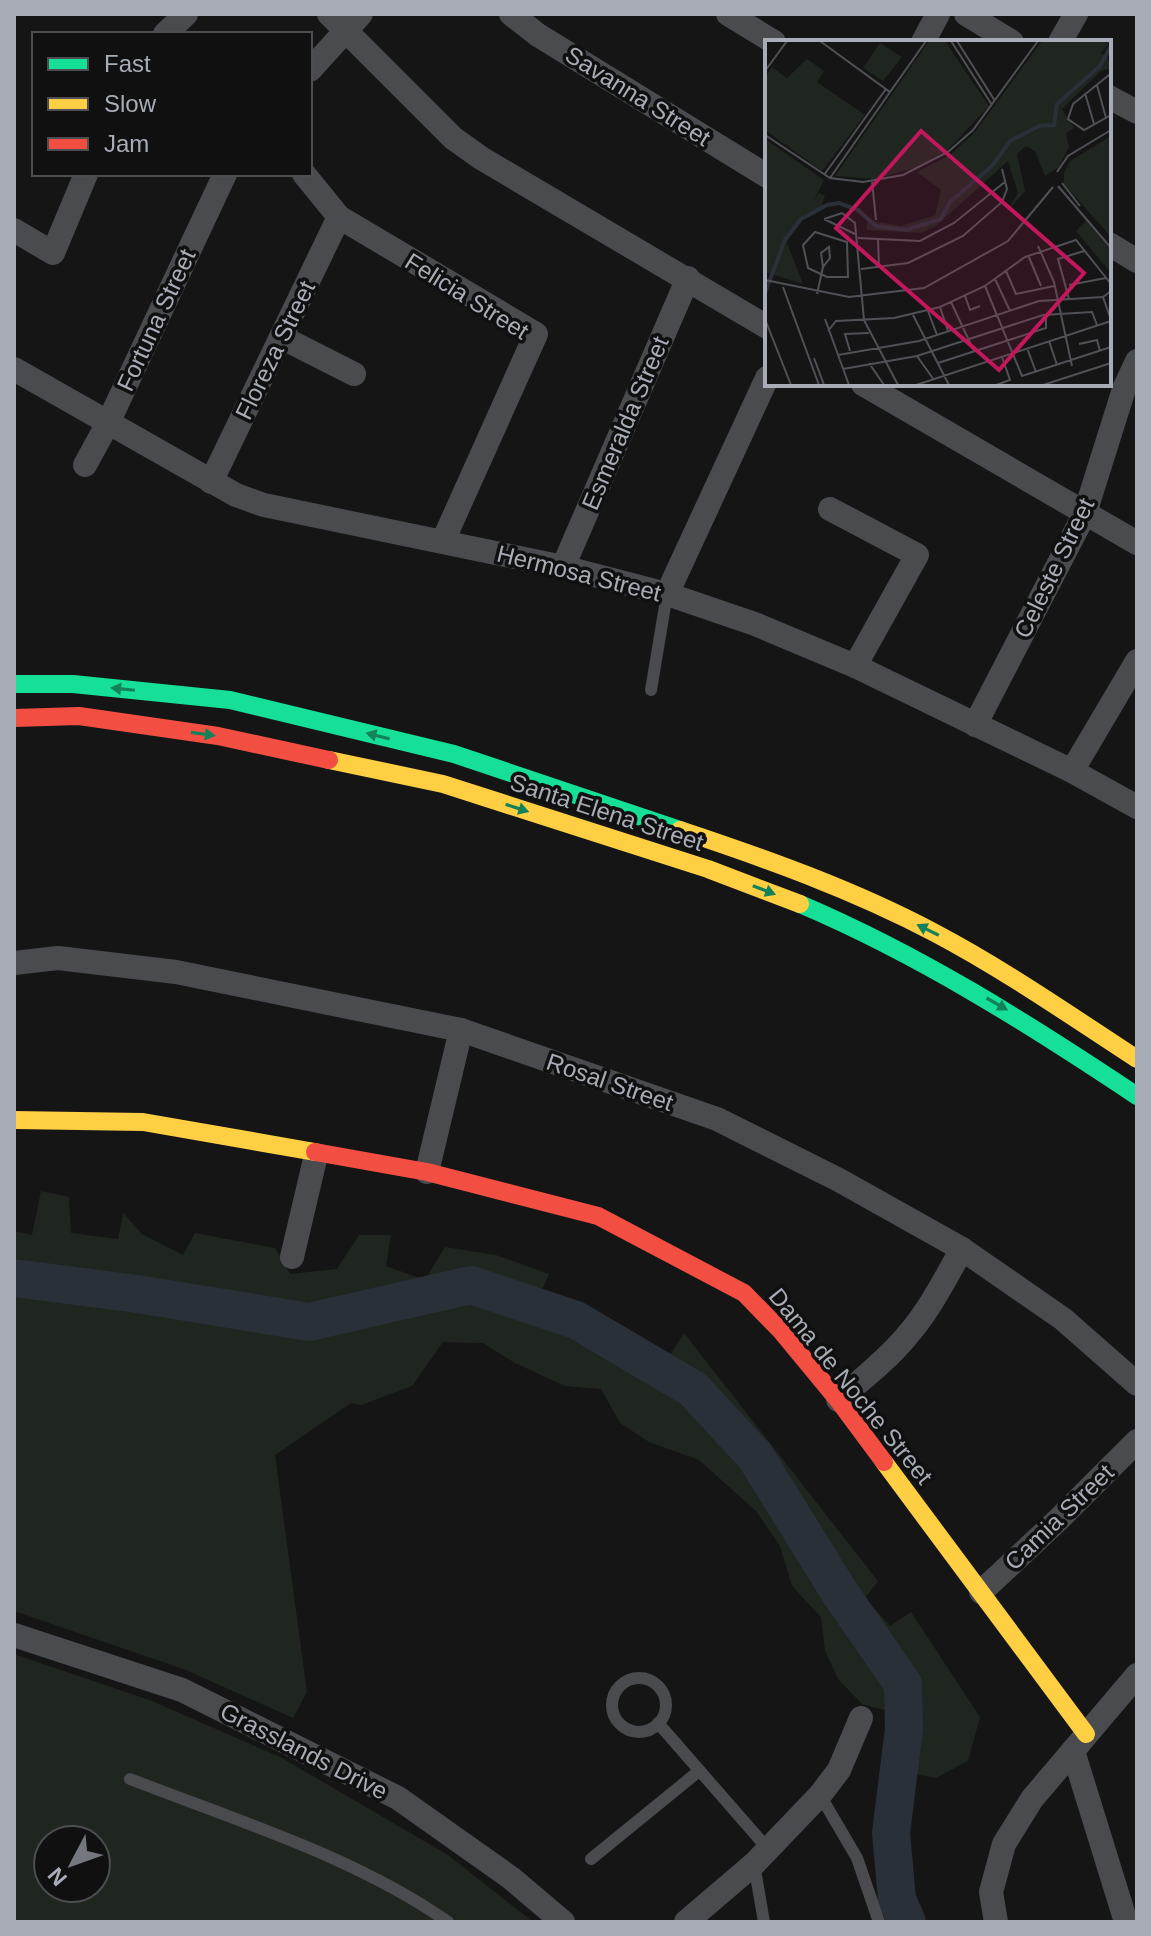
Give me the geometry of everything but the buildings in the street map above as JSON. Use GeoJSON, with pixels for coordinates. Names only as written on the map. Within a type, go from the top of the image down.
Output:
{"type":"FeatureCollection","features":[{"type":"Feature","properties":{"kind":"street"},"geometry":{"type":"LineString","coordinates":[[329,14],[354,23],[462,145],[765,326]]}},
{"type":"Feature","properties":{"kind":"street","name":"Savanna Street"},"geometry":{"type":"LineString","coordinates":[[511,14],[538,35],[765,175]]}},
{"type":"Feature","properties":{"kind":"street"},"geometry":{"type":"LineString","coordinates":[[728,14],[771,40]]}},
{"type":"Feature","properties":{"kind":"street"},"geometry":{"type":"LineString","coordinates":[[924,40],[938,14]]}},
{"type":"Feature","properties":{"kind":"street"},"geometry":{"type":"LineString","coordinates":[[966,14],[1009,40]]}},
{"type":"Feature","properties":{"kind":"street"},"geometry":{"type":"LineString","coordinates":[[1061,40],[1076,14]]}},
{"type":"Feature","properties":{"kind":"street"},"geometry":{"type":"LineString","coordinates":[[312,68],[354,23]]}},
{"type":"Feature","properties":{"kind":"street"},"geometry":{"type":"LineString","coordinates":[[1111,98],[1137,112]]}},
{"type":"Feature","properties":{"kind":"street"},"geometry":{"type":"LineString","coordinates":[[14,230],[53,253],[85,176]]}},
{"type":"Feature","properties":{"kind":"street","name":"Fortuna Street"},"geometry":{"type":"LineString","coordinates":[[85,465],[108,423],[224,176]]}},
{"type":"Feature","properties":{"kind":"street","name":"Felicia Street"},"geometry":{"type":"LineString","coordinates":[[306,176],[339,217],[536,334],[443,541]]}},
{"type":"Feature","properties":{"kind":"street","name":"Floreza Street"},"geometry":{"type":"LineString","coordinates":[[211,482],[339,217]]}},
{"type":"Feature","properties":{"kind":"street"},"geometry":{"type":"LineString","coordinates":[[1111,245],[1137,261]]}},
{"type":"Feature","properties":{"kind":"street","name":"Esmeralda Street"},"geometry":{"type":"LineString","coordinates":[[563,567],[688,278]]}},
{"type":"Feature","properties":{"kind":"street"},"geometry":{"type":"LineString","coordinates":[[281,337],[354,374]]}},
{"type":"Feature","properties":{"kind":"street","name":"Celeste Street"},"geometry":{"type":"LineString","coordinates":[[975,725],[1085,513],[1123,389],[1137,361]]}},
{"type":"Feature","properties":{"kind":"street","name":"Hermosa Street"},"geometry":{"type":"LineString","coordinates":[[14,369],[211,482],[264,505],[563,567],[667,594],[755,624],[855,666],[1072,771],[1137,807]]}},
{"type":"Feature","properties":{"kind":"street"},"geometry":{"type":"LineString","coordinates":[[667,594],[765,382]]}},
{"type":"Feature","properties":{"kind":"street"},"geometry":{"type":"LineString","coordinates":[[866,386],[1137,543]]}},
{"type":"Feature","properties":{"kind":"street"},"geometry":{"type":"LineString","coordinates":[[830,509],[917,555],[855,666]]}},
{"type":"Feature","properties":{"kind":"street"},"geometry":{"type":"LineString","coordinates":[[1072,771],[1137,661]]}},
{"type":"Feature","properties":{"kind":"street","name":"Santa Elena Street"},"geometry":{"type":"LineString","coordinates":[[14,684],[73,684],[230,700],[454,754],[673,827],[809,874],[935,933],[1137,1059]]}},
{"type":"Feature","properties":{"kind":"street","name":"Santa Elena Street"},"geometry":{"type":"LineString","coordinates":[[14,718],[79,716],[218,736],[443,784],[708,869],[803,905],[918,959],[1022,1019],[1137,1096]]}},
{"type":"Feature","properties":{"kind":"street","name":"Rosal Street"},"geometry":{"type":"LineString","coordinates":[[14,963],[58,958],[176,972],[461,1030],[717,1119],[839,1180],[962,1249],[1063,1319],[1137,1384]]}},
{"type":"Feature","properties":{"kind":"street"},"geometry":{"type":"LineString","coordinates":[[427,1172],[461,1030]]}},
{"type":"Feature","properties":{"kind":"street","name":"Dama de Noche Street"},"geometry":{"type":"LineString","coordinates":[[14,1120],[143,1122],[316,1155],[427,1172],[598,1216],[744,1293],[781,1331],[838,1400],[981,1592],[1079,1742]]}},
{"type":"Feature","properties":{"kind":"street"},"geometry":{"type":"LineString","coordinates":[[292,1257],[316,1155]]}},
{"type":"Feature","properties":{"kind":"street"},"geometry":{"type":"LineString","coordinates":[[838,1400],[907,1337],[934,1299],[962,1249]]}},
{"type":"Feature","properties":{"kind":"street","name":"Camia Street"},"geometry":{"type":"LineString","coordinates":[[981,1592],[1137,1441]]}},
{"type":"Feature","properties":{"kind":"street","name":"Grasslands Drive"},"geometry":{"type":"LineString","coordinates":[[14,1635],[182,1690],[398,1798],[511,1878],[563,1922]]}},
{"type":"Feature","properties":{"kind":"street"},"geometry":{"type":"LineString","coordinates":[[996,1922],[991,1892],[1004,1844],[1032,1799],[1137,1675]]}},
{"type":"Feature","properties":{"kind":"street"},"geometry":{"type":"LineString","coordinates":[[686,1922],[761,1856],[820,1795],[839,1770],[861,1718]]}},
{"type":"Feature","properties":{"kind":"street"},"geometry":{"type":"LineString","coordinates":[[1079,1742],[1126,1922]]}},
{"type":"Feature","properties":{"kind":"lane"},"geometry":{"type":"LineString","coordinates":[[651,690],[667,594]]}},
{"type":"Feature","properties":{"kind":"lane"},"geometry":{"type":"LineString","coordinates":[[642,1678],[657,1685],[665,1700],[663,1716],[658,1723],[644,1731],[627,1730],[620,1725],[615,1718],[612,1702],[619,1687],[642,1678]]}},
{"type":"Feature","properties":{"kind":"lane"},"geometry":{"type":"LineString","coordinates":[[658,1723],[699,1771],[761,1856],[764,1922]]}},
{"type":"Feature","properties":{"kind":"lane"},"geometry":{"type":"LineString","coordinates":[[591,1859],[699,1771]]}},
{"type":"Feature","properties":{"kind":"lane"},"geometry":{"type":"LineString","coordinates":[[130,1779],[397,1888],[448,1922]]}},
{"type":"Feature","properties":{"kind":"lane"},"geometry":{"type":"LineString","coordinates":[[820,1795],[857,1858],[879,1922]]}},
{"type":"Feature","properties":{"kind":"shaded area"},"geometry":{"type":"Polygon","coordinates":[[[41,1191],[69,1197],[71,1233],[118,1239],[123,1213],[142,1234],[183,1255],[195,1233],[275,1248],[290,1274],[337,1269],[359,1235],[391,1235],[386,1266],[425,1280],[445,1247],[496,1255],[549,1274],[541,1292],[583,1309],[669,1357],[684,1333],[878,1581],[865,1598],[890,1626],[911,1612],[980,1717],[968,1761],[936,1778],[911,1773],[888,1711],[862,1704],[838,1679],[825,1651],[821,1617],[792,1586],[780,1546],[756,1511],[699,1460],[649,1442],[620,1423],[601,1389],[565,1386],[515,1363],[483,1343],[443,1342],[412,1386],[361,1405],[351,1403],[275,1455],[307,1692],[293,1718],[186,1670],[14,1611],[14,1231],[32,1235],[41,1191]]]}},
{"type":"Feature","properties":{"kind":"shaded area"},"geometry":{"type":"Polygon","coordinates":[[[14,1654],[152,1701],[282,1758],[448,1855],[533,1922],[14,1922],[14,1654]]]}},
{"type":"Feature","properties":{"kind":"waterway"},"geometry":{"type":"LineString","coordinates":[[14,1278],[309,1322],[471,1285],[576,1320],[693,1389],[755,1456],[840,1593],[903,1684],[904,1729],[891,1833],[897,1899],[907,1922]]}},
{"type":"Feature","properties":{"kind":"traffic: fast"},"geometry":{"type":"LineString","coordinates":[[14,684],[73,684],[230,700],[454,754],[680,830]]}},
{"type":"Feature","properties":{"kind":"traffic: fast"},"geometry":{"type":"LineString","coordinates":[[800,904],[931,968],[1137,1096]]}},
{"type":"Feature","properties":{"kind":"traffic: slow"},"geometry":{"type":"LineString","coordinates":[[329,760],[443,784],[708,869],[800,904]]}},
{"type":"Feature","properties":{"kind":"traffic: slow"},"geometry":{"type":"LineString","coordinates":[[680,830],[810,876],[904,917],[987,962],[1137,1059]]}},
{"type":"Feature","properties":{"kind":"traffic: slow"},"geometry":{"type":"LineString","coordinates":[[14,1120],[143,1122],[315,1152]]}},
{"type":"Feature","properties":{"kind":"traffic: slow"},"geometry":{"type":"LineString","coordinates":[[884,1462],[1086,1734]]}},
{"type":"Feature","properties":{"kind":"traffic: jam"},"geometry":{"type":"LineString","coordinates":[[14,718],[79,716],[218,736],[329,760]]}},
{"type":"Feature","properties":{"kind":"traffic: jam"},"geometry":{"type":"LineString","coordinates":[[315,1152],[427,1172],[598,1216],[744,1293],[781,1331],[884,1462]]}}]}
